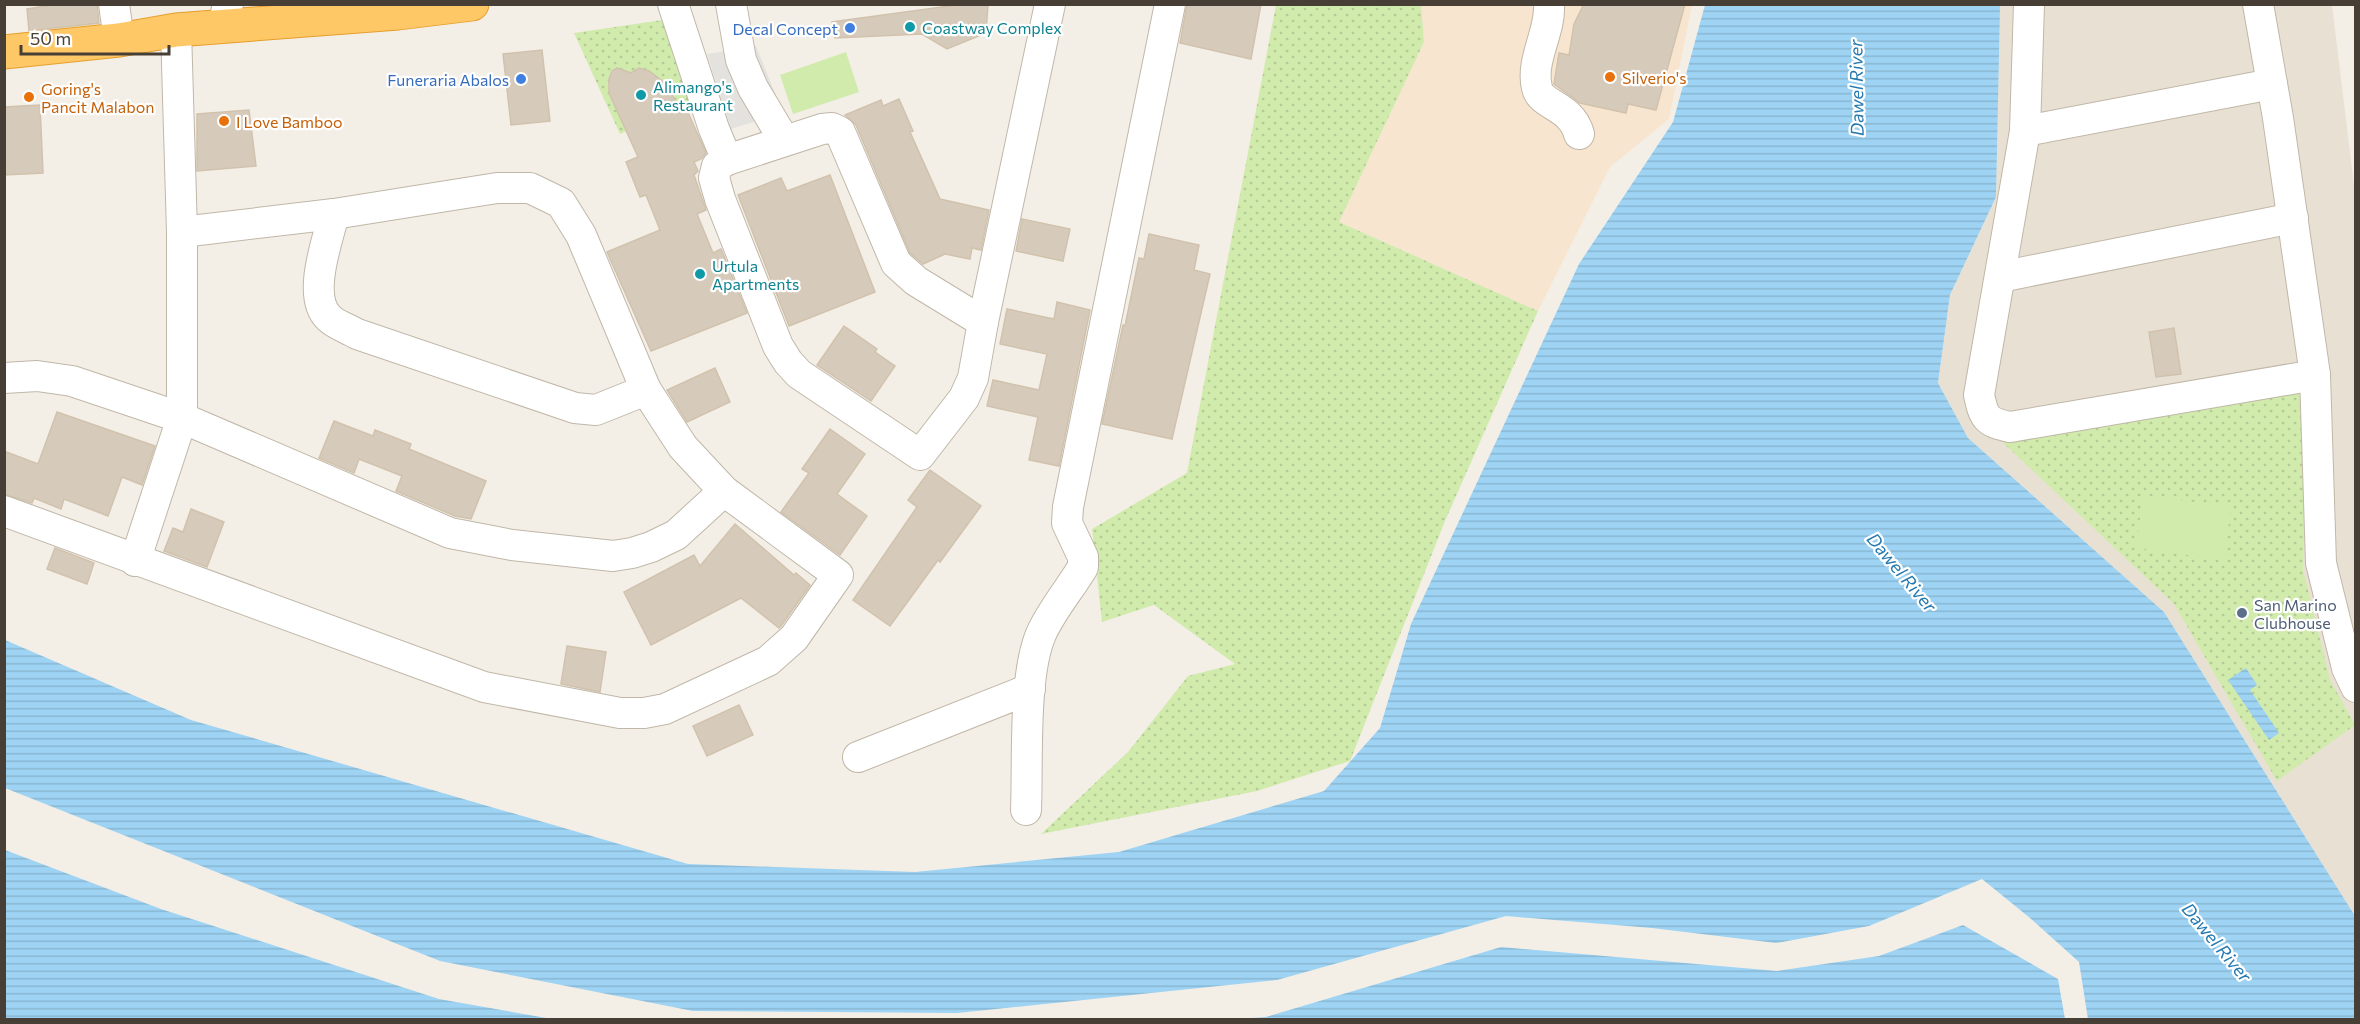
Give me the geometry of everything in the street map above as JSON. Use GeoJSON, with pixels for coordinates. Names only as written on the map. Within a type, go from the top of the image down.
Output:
{"type":"FeatureCollection","features":[{"type":"Feature","properties":{"kind":"highway"},"geometry":{"type":"LineString","coordinates":[[4,52],[119,40],[176,30],[226,16],[399,14],[472,4]]}},
{"type":"Feature","properties":{"kind":"street"},"geometry":{"type":"LineString","coordinates":[[114,4],[119,40]]}},
{"type":"Feature","properties":{"kind":"street"},"geometry":{"type":"LineString","coordinates":[[673,4],[714,129],[727,160]]}},
{"type":"Feature","properties":{"kind":"street"},"geometry":{"type":"LineString","coordinates":[[731,4],[741,60],[753,88],[784,140]]}},
{"type":"Feature","properties":{"kind":"street"},"geometry":{"type":"LineString","coordinates":[[983,321],[916,281],[896,262],[840,132],[832,128],[822,129],[727,160],[717,166],[714,178],[720,200],[778,346],[788,362],[799,374],[920,455],[964,398],[973,378],[1050,4]]}},
{"type":"Feature","properties":{"kind":"street"},"geometry":{"type":"LineString","coordinates":[[1026,810],[1030,689],[1036,647],[1042,632],[1083,567],[1083,557],[1067,523],[1068,507],[1170,4]]}},
{"type":"Feature","properties":{"kind":"street"},"geometry":{"type":"LineString","coordinates":[[1549,4],[1536,71],[1537,87],[1541,96],[1569,114],[1576,123],[1579,134]]}},
{"type":"Feature","properties":{"kind":"street"},"geometry":{"type":"LineString","coordinates":[[2029,4],[2025,131],[1979,395],[1983,414],[1993,423],[2010,427],[2315,375]]}},
{"type":"Feature","properties":{"kind":"street"},"geometry":{"type":"LineString","coordinates":[[2258,4],[2293,219],[2315,375],[2321,563],[2347,668],[2355,687]]}},
{"type":"Feature","properties":{"kind":"street"},"geometry":{"type":"LineString","coordinates":[[135,561],[182,418],[182,232],[176,30]]}},
{"type":"Feature","properties":{"kind":"street"},"geometry":{"type":"LineString","coordinates":[[2025,131],[2272,84]]}},
{"type":"Feature","properties":{"kind":"street"},"geometry":{"type":"LineString","coordinates":[[4,511],[135,561],[484,687],[620,713],[644,713],[665,709],[768,662],[794,638],[838,575],[724,491],[683,447],[646,390],[581,235],[561,203],[530,188],[497,188],[334,214],[182,232]]}},
{"type":"Feature","properties":{"kind":"street"},"geometry":{"type":"LineString","coordinates":[[334,214],[318,280],[321,303],[328,317],[357,334],[575,408],[596,410],[646,390]]}},
{"type":"Feature","properties":{"kind":"street"},"geometry":{"type":"LineString","coordinates":[[2000,277],[2293,219]]}},
{"type":"Feature","properties":{"kind":"street"},"geometry":{"type":"LineString","coordinates":[[4,378],[37,376],[72,381],[182,418],[450,533],[512,545],[613,556],[632,553],[676,535],[724,491]]}},
{"type":"Feature","properties":{"kind":"street"},"geometry":{"type":"LineString","coordinates":[[858,757],[1030,689]]}},
{"type":"Feature","properties":{"kind":"shaded area"},"geometry":{"type":"Polygon","coordinates":[[[1421,5],[1692,5],[1669,119],[1610,167],[1538,311],[1339,222],[1424,42],[1421,5]]]}},
{"type":"Feature","properties":{"kind":"shaded area"},"geometry":{"type":"Polygon","coordinates":[[[1998,5],[2332,5],[2356,201],[2355,916],[2164,612],[1968,438],[1938,383],[1950,295],[1996,197],[1998,5]]]}},
{"type":"Feature","properties":{"kind":"shaded area"},"geometry":{"type":"Polygon","coordinates":[[[756,46],[783,113],[731,129],[707,54],[756,46]]]}},
{"type":"Feature","properties":{"kind":"green space"},"geometry":{"type":"Polygon","coordinates":[[[1276,5],[1421,5],[1424,42],[1339,222],[1538,311],[1445,521],[1350,761],[1257,791],[1041,834],[1128,752],[1188,676],[1235,664],[1154,605],[1102,622],[1092,529],[1187,473],[1276,5]]]}},
{"type":"Feature","properties":{"kind":"green space"},"geometry":{"type":"Polygon","coordinates":[[[662,20],[690,103],[620,134],[574,33],[662,20]]]}},
{"type":"Feature","properties":{"kind":"green space"},"geometry":{"type":"Polygon","coordinates":[[[846,52],[859,92],[793,114],[780,75],[846,52]]]}},
{"type":"Feature","properties":{"kind":"green space"},"geometry":{"type":"Polygon","coordinates":[[[2308,384],[2303,570],[2330,680],[2355,725],[2277,781],[2174,604],[1996,436],[2308,384]]]}},
{"type":"Feature","properties":{"kind":"green space"},"geometry":{"type":"Polygon","coordinates":[[[2143,495],[2231,507],[2224,560],[2136,548],[2143,495]]]}},
{"type":"Feature","properties":{"kind":"water","name":"Dawel River"},"geometry":{"type":"Polygon","coordinates":[[[1705,5],[2000,5],[1996,197],[1950,295],[1938,383],[1968,438],[2164,612],[2355,916],[2355,1019],[2088,1019],[2079,962],[1982,879],[1869,926],[1776,943],[1652,928],[1506,916],[1277,980],[957,1013],[693,1011],[440,961],[5,788],[5,640],[191,720],[688,864],[915,872],[1119,852],[1324,791],[1380,728],[1411,624],[1579,264],[1673,122],[1705,5]]]}},
{"type":"Feature","properties":{"kind":"water"},"geometry":{"type":"Polygon","coordinates":[[[2246,668],[2257,685],[2250,690],[2279,733],[2269,740],[2228,680],[2246,668]]]}},
{"type":"Feature","properties":{"kind":"water"},"geometry":{"type":"Polygon","coordinates":[[[5,850],[161,909],[439,999],[552,1019],[5,1019],[5,850]]]}},
{"type":"Feature","properties":{"kind":"water"},"geometry":{"type":"Polygon","coordinates":[[[1963,925],[2058,979],[2065,1019],[1238,1019],[1266,1017],[1501,947],[1777,971],[1879,956],[1963,925]]]}},
{"type":"Feature","properties":{"kind":"building"},"geometry":{"type":"Polygon","coordinates":[[[60,4],[97,4],[99,23],[29,31],[27,9],[60,4]]]}},
{"type":"Feature","properties":{"kind":"building","name":"Coastway Complex"},"geometry":{"type":"Polygon","coordinates":[[[964,4],[988,4],[986,33],[947,49],[922,34],[835,38],[832,22],[964,4]]]}},
{"type":"Feature","properties":{"kind":"building"},"geometry":{"type":"Polygon","coordinates":[[[1187,4],[1261,4],[1251,59],[1180,43],[1187,4]]]}},
{"type":"Feature","properties":{"kind":"building","name":"Silverio's"},"geometry":{"type":"Polygon","coordinates":[[[1584,4],[1685,4],[1656,110],[1628,104],[1626,113],[1580,103],[1554,84],[1559,53],[1569,55],[1574,24],[1584,4]]]}},
{"type":"Feature","properties":{"kind":"building"},"geometry":{"type":"Polygon","coordinates":[[[542,50],[550,121],[511,125],[503,54],[542,50]]]}},
{"type":"Feature","properties":{"kind":"building"},"geometry":{"type":"Polygon","coordinates":[[[617,68],[631,73],[639,68],[649,71],[669,86],[679,111],[686,108],[706,153],[694,162],[698,171],[694,175],[706,210],[697,214],[713,253],[721,249],[747,313],[651,351],[607,252],[660,230],[646,195],[640,197],[626,162],[638,157],[609,93],[609,79],[612,71],[617,68]]]}},
{"type":"Feature","properties":{"kind":"building"},"geometry":{"type":"Polygon","coordinates":[[[899,99],[913,131],[910,132],[940,199],[989,210],[981,250],[972,248],[970,259],[945,254],[923,264],[910,253],[856,125],[845,115],[881,100],[883,106],[899,99]]]}},
{"type":"Feature","properties":{"kind":"building"},"geometry":{"type":"Polygon","coordinates":[[[40,105],[43,173],[4,175],[4,107],[40,105]]]}},
{"type":"Feature","properties":{"kind":"building"},"geometry":{"type":"Polygon","coordinates":[[[249,110],[256,166],[197,171],[197,114],[249,110]]]}},
{"type":"Feature","properties":{"kind":"building"},"geometry":{"type":"Polygon","coordinates":[[[830,175],[875,292],[789,326],[738,195],[781,178],[787,191],[830,175]]]}},
{"type":"Feature","properties":{"kind":"building"},"geometry":{"type":"Polygon","coordinates":[[[1022,219],[1070,229],[1063,261],[1016,251],[1022,219]]]}},
{"type":"Feature","properties":{"kind":"building"},"geometry":{"type":"Polygon","coordinates":[[[1149,234],[1199,245],[1194,270],[1210,274],[1172,439],[1102,424],[1139,258],[1144,259],[1149,234]]]}},
{"type":"Feature","properties":{"kind":"building"},"geometry":{"type":"Polygon","coordinates":[[[1057,302],[1090,310],[1059,466],[1029,460],[1038,417],[987,406],[993,380],[1039,390],[1047,354],[1000,344],[1007,309],[1054,319],[1057,302]]]}},
{"type":"Feature","properties":{"kind":"building"},"geometry":{"type":"Polygon","coordinates":[[[844,326],[877,349],[875,352],[895,366],[871,401],[817,365],[844,326]]]}},
{"type":"Feature","properties":{"kind":"building"},"geometry":{"type":"Polygon","coordinates":[[[2174,328],[2181,374],[2156,377],[2149,332],[2174,328]]]}},
{"type":"Feature","properties":{"kind":"building"},"geometry":{"type":"Polygon","coordinates":[[[715,368],[730,402],[687,422],[667,390],[715,368]]]}},
{"type":"Feature","properties":{"kind":"building"},"geometry":{"type":"Polygon","coordinates":[[[57,412],[155,446],[142,485],[122,477],[108,516],[64,499],[61,509],[34,498],[32,503],[4,494],[4,451],[38,464],[57,412]]]}},
{"type":"Feature","properties":{"kind":"building"},"geometry":{"type":"Polygon","coordinates":[[[334,421],[373,436],[375,430],[411,444],[409,449],[486,481],[471,519],[455,516],[396,491],[402,476],[359,459],[354,473],[319,458],[334,421]]]}},
{"type":"Feature","properties":{"kind":"building"},"geometry":{"type":"Polygon","coordinates":[[[830,429],[865,454],[837,494],[867,516],[840,555],[781,512],[809,473],[802,469],[830,429]]]}},
{"type":"Feature","properties":{"kind":"building"},"geometry":{"type":"Polygon","coordinates":[[[930,470],[981,506],[890,626],[853,600],[917,507],[908,500],[930,470]]]}},
{"type":"Feature","properties":{"kind":"building"},"geometry":{"type":"Polygon","coordinates":[[[191,509],[224,522],[207,567],[164,551],[173,528],[183,532],[191,509]]]}},
{"type":"Feature","properties":{"kind":"building"},"geometry":{"type":"Polygon","coordinates":[[[735,524],[794,575],[796,573],[810,585],[779,628],[741,598],[651,645],[624,592],[694,555],[700,566],[735,524]]]}},
{"type":"Feature","properties":{"kind":"building"},"geometry":{"type":"Polygon","coordinates":[[[55,548],[94,563],[87,584],[47,569],[55,548]]]}},
{"type":"Feature","properties":{"kind":"building"},"geometry":{"type":"Polygon","coordinates":[[[567,646],[606,652],[600,692],[561,684],[567,646]]]}},
{"type":"Feature","properties":{"kind":"building"},"geometry":{"type":"Polygon","coordinates":[[[739,705],[753,735],[707,756],[693,726],[739,705]]]}},
{"type":"Feature","properties":{"kind":"place","name":"Coastway Complex"},"geometry":{"type":"Point","coordinates":[910,27]}},
{"type":"Feature","properties":{"kind":"place","name":"Decal Concept"},"geometry":{"type":"Point","coordinates":[850,28]}},
{"type":"Feature","properties":{"kind":"place","name":"Silverio's"},"geometry":{"type":"Point","coordinates":[1610,77]}},
{"type":"Feature","properties":{"kind":"place","name":"Funeraria Abalos"},"geometry":{"type":"Point","coordinates":[521,79]}},
{"type":"Feature","properties":{"kind":"place","name":"Alimango's Restaurant"},"geometry":{"type":"Point","coordinates":[641,95]}},
{"type":"Feature","properties":{"kind":"place","name":"Goring's Pancit Malabon"},"geometry":{"type":"Point","coordinates":[29,97]}},
{"type":"Feature","properties":{"kind":"place","name":"I Love Bamboo"},"geometry":{"type":"Point","coordinates":[224,121]}},
{"type":"Feature","properties":{"kind":"place","name":"Urtula Apartments"},"geometry":{"type":"Point","coordinates":[700,274]}},
{"type":"Feature","properties":{"kind":"place","name":"San Marino Clubhouse"},"geometry":{"type":"Point","coordinates":[2242,613]}}]}
